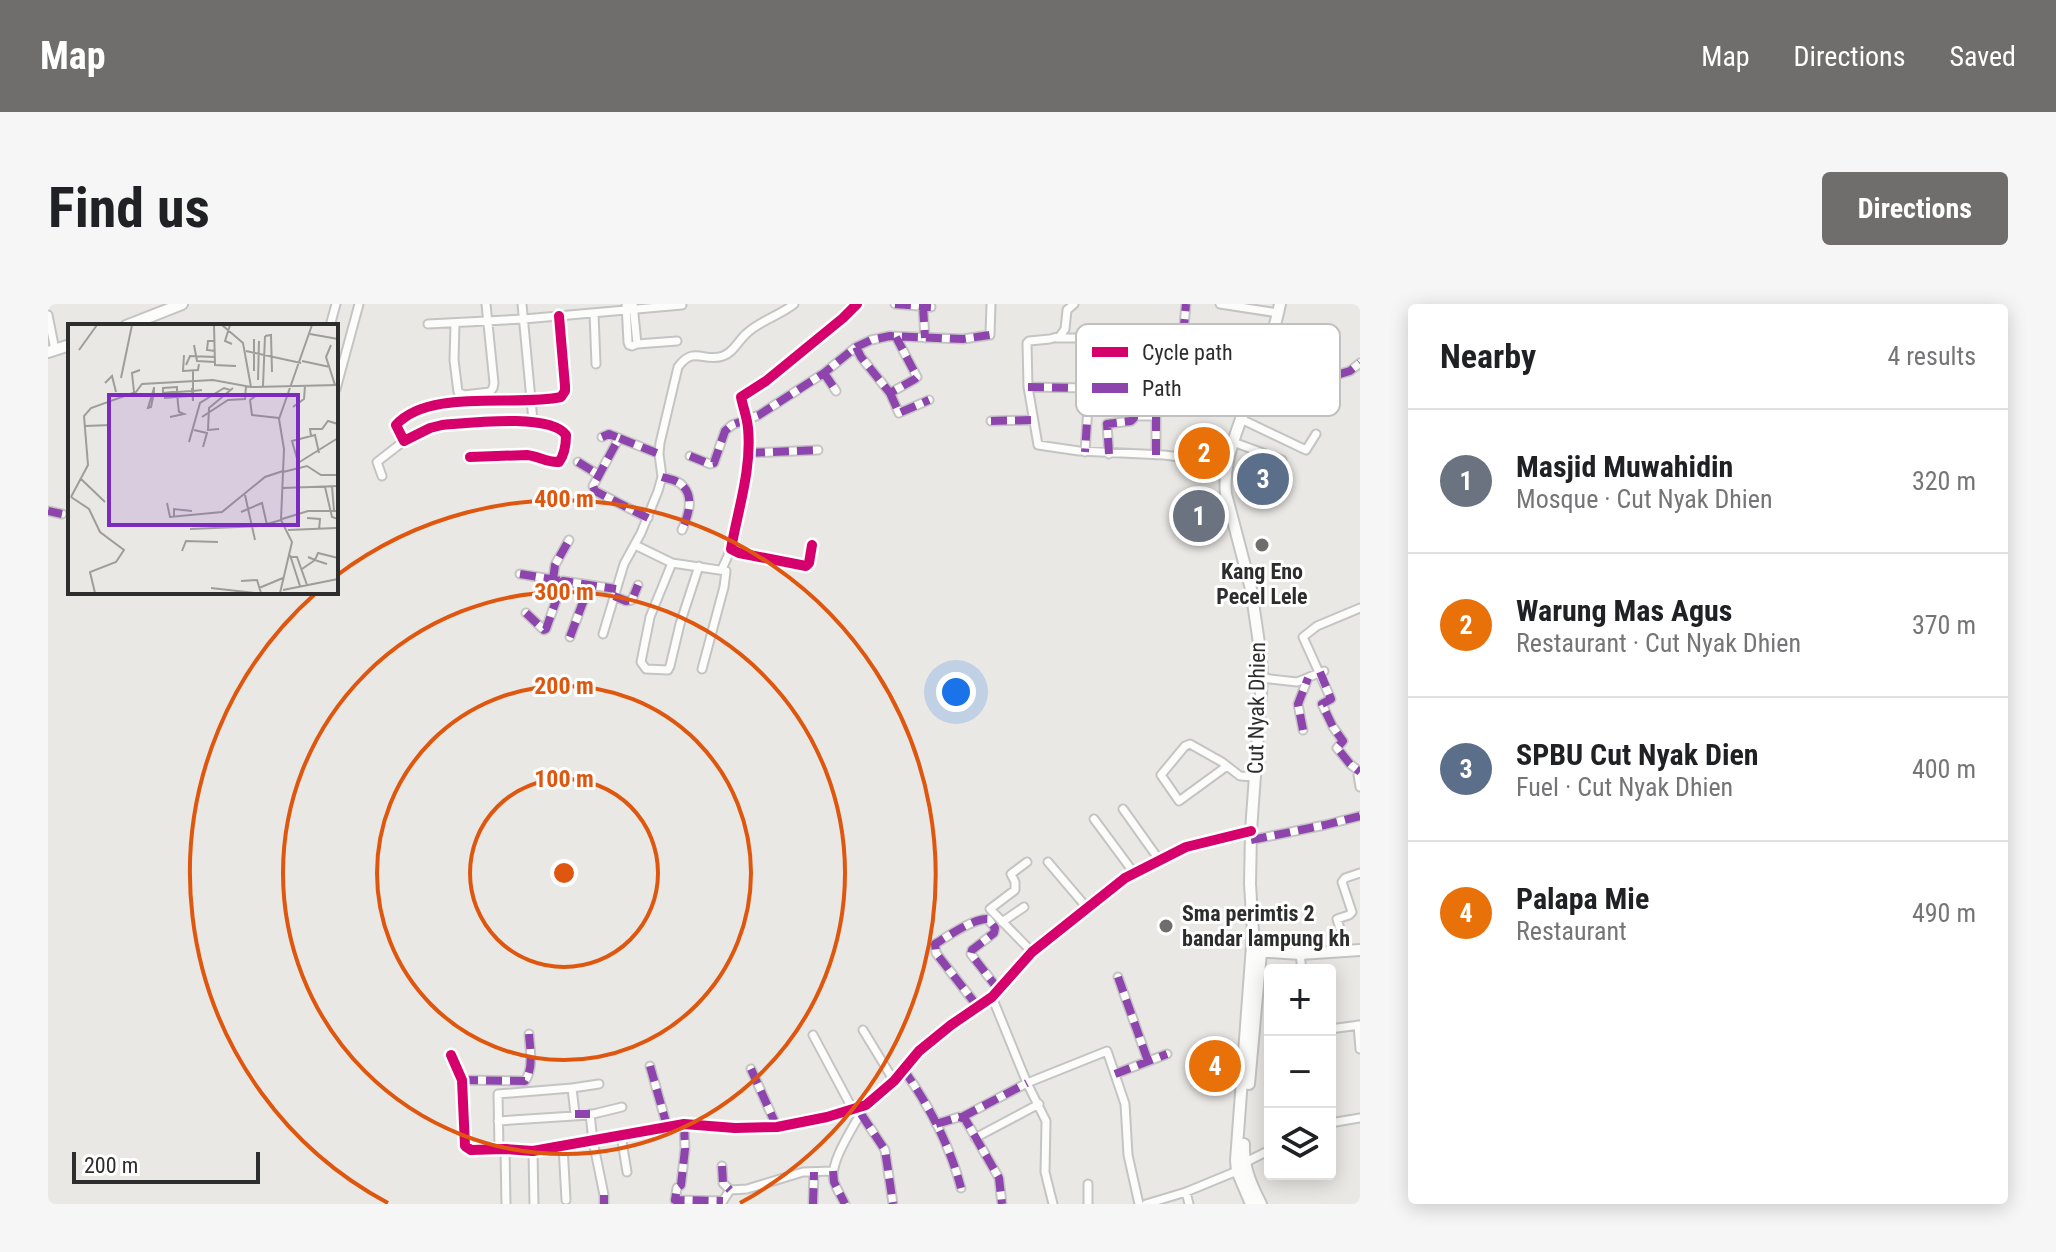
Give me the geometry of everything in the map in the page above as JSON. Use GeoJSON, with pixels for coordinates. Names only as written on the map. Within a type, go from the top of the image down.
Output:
{"type":"FeatureCollection","features":[{"type":"Feature","properties":{"kind":"main road"},"geometry":{"type":"LineString","coordinates":[[131,324],[182,304]]}},
{"type":"Feature","properties":{"kind":"main road","name":"Cut Nyak Dhien"},"geometry":{"type":"LineString","coordinates":[[1241,1167],[1256,951],[1250,884],[1251,836],[1262,678],[1251,589],[1226,494],[1227,463],[1242,416]]}},
{"type":"Feature","properties":{"kind":"main road"},"geometry":{"type":"LineString","coordinates":[[1256,951],[1300,954],[1360,950]]}},
{"type":"Feature","properties":{"kind":"main road"},"geometry":{"type":"LineString","coordinates":[[1241,1167],[1254,1201]]}},
{"type":"Feature","properties":{"kind":"street"},"geometry":{"type":"LineString","coordinates":[[331,324],[336,304]]}},
{"type":"Feature","properties":{"kind":"street"},"geometry":{"type":"LineString","coordinates":[[338,382],[359,304]]}},
{"type":"Feature","properties":{"kind":"street"},"geometry":{"type":"LineString","coordinates":[[455,324],[456,388],[464,395],[487,393],[493,388],[486,304]]}},
{"type":"Feature","properties":{"kind":"street"},"geometry":{"type":"LineString","coordinates":[[522,304],[533,421]]}},
{"type":"Feature","properties":{"kind":"street"},"geometry":{"type":"LineString","coordinates":[[603,634],[624,564],[648,518],[662,477],[659,454],[678,367],[690,356],[724,355],[748,332],[794,304]]}},
{"type":"Feature","properties":{"kind":"street"},"geometry":{"type":"LineString","coordinates":[[722,569],[731,549],[749,453],[747,420],[741,397],[766,381],[857,304]]}},
{"type":"Feature","properties":{"kind":"street"},"geometry":{"type":"LineString","coordinates":[[895,304],[927,307],[925,338]]}},
{"type":"Feature","properties":{"kind":"street"},"geometry":{"type":"LineString","coordinates":[[690,456],[714,463],[728,428],[759,415],[824,373],[856,347],[878,338],[963,339],[990,335],[991,304]]}},
{"type":"Feature","properties":{"kind":"street"},"geometry":{"type":"LineString","coordinates":[[1054,338],[1063,333],[1067,310],[1074,304]]}},
{"type":"Feature","properties":{"kind":"street"},"geometry":{"type":"LineString","coordinates":[[1184,324],[1186,304]]}},
{"type":"Feature","properties":{"kind":"street"},"geometry":{"type":"LineString","coordinates":[[1220,304],[1279,309]]}},
{"type":"Feature","properties":{"kind":"street"},"geometry":{"type":"LineString","coordinates":[[428,324],[488,322],[630,307],[682,305]]}},
{"type":"Feature","properties":{"kind":"street"},"geometry":{"type":"LineString","coordinates":[[630,307],[629,345],[677,341]]}},
{"type":"Feature","properties":{"kind":"street"},"geometry":{"type":"LineString","coordinates":[[594,313],[596,364]]}},
{"type":"Feature","properties":{"kind":"street"},"geometry":{"type":"LineString","coordinates":[[48,315],[52,351]]}},
{"type":"Feature","properties":{"kind":"street"},"geometry":{"type":"LineString","coordinates":[[404,441],[397,423],[429,406],[561,397],[565,391],[559,316]]}},
{"type":"Feature","properties":{"kind":"street"},"geometry":{"type":"LineString","coordinates":[[890,393],[917,377],[896,337]]}},
{"type":"Feature","properties":{"kind":"street"},"geometry":{"type":"LineString","coordinates":[[1076,338],[1028,342],[1028,387],[1038,445],[1085,452],[1156,455],[1227,463]]}},
{"type":"Feature","properties":{"kind":"street"},"geometry":{"type":"LineString","coordinates":[[856,347],[890,393],[899,413],[929,400]]}},
{"type":"Feature","properties":{"kind":"street"},"geometry":{"type":"LineString","coordinates":[[1340,374],[1360,363]]}},
{"type":"Feature","properties":{"kind":"street"},"geometry":{"type":"LineString","coordinates":[[824,373],[836,391]]}},
{"type":"Feature","properties":{"kind":"street"},"geometry":{"type":"LineString","coordinates":[[1028,387],[1076,388]]}},
{"type":"Feature","properties":{"kind":"street"},"geometry":{"type":"LineString","coordinates":[[1085,452],[1088,416]]}},
{"type":"Feature","properties":{"kind":"street"},"geometry":{"type":"LineString","coordinates":[[1109,454],[1107,424],[1131,421],[1134,416],[1156,416],[1156,455]]}},
{"type":"Feature","properties":{"kind":"street"},"geometry":{"type":"LineString","coordinates":[[1241,419],[1306,450],[1316,434]]}},
{"type":"Feature","properties":{"kind":"street"},"geometry":{"type":"LineString","coordinates":[[991,421],[1032,420]]}},
{"type":"Feature","properties":{"kind":"street"},"geometry":{"type":"LineString","coordinates":[[382,476],[377,462],[404,441],[442,425],[533,421],[559,428],[566,435],[559,462],[527,455],[470,457]]}},
{"type":"Feature","properties":{"kind":"street"},"geometry":{"type":"LineString","coordinates":[[602,437],[609,434],[659,454]]}},
{"type":"Feature","properties":{"kind":"street"},"geometry":{"type":"LineString","coordinates":[[619,438],[593,486],[595,491],[648,518]]}},
{"type":"Feature","properties":{"kind":"street"},"geometry":{"type":"LineString","coordinates":[[1233,442],[1282,460]]}},
{"type":"Feature","properties":{"kind":"street"},"geometry":{"type":"LineString","coordinates":[[749,453],[818,450]]}},
{"type":"Feature","properties":{"kind":"street"},"geometry":{"type":"LineString","coordinates":[[578,462],[599,475]]}},
{"type":"Feature","properties":{"kind":"street"},"geometry":{"type":"LineString","coordinates":[[662,477],[681,484],[688,496],[689,515],[682,530]]}},
{"type":"Feature","properties":{"kind":"street"},"geometry":{"type":"LineString","coordinates":[[48,511],[62,514]]}},
{"type":"Feature","properties":{"kind":"street"},"geometry":{"type":"LineString","coordinates":[[553,580],[555,565],[569,540]]}},
{"type":"Feature","properties":{"kind":"street"},"geometry":{"type":"LineString","coordinates":[[635,545],[672,563],[726,571],[702,669]]}},
{"type":"Feature","properties":{"kind":"street"},"geometry":{"type":"LineString","coordinates":[[731,549],[806,566],[812,545]]}},
{"type":"Feature","properties":{"kind":"street"},"geometry":{"type":"LineString","coordinates":[[672,563],[646,628],[641,662],[646,669],[668,670],[699,566]]}},
{"type":"Feature","properties":{"kind":"street"},"geometry":{"type":"LineString","coordinates":[[520,574],[589,586],[615,593],[626,601],[632,600],[638,585]]}},
{"type":"Feature","properties":{"kind":"street"},"geometry":{"type":"LineString","coordinates":[[526,613],[541,629],[546,629],[563,581]]}},
{"type":"Feature","properties":{"kind":"street"},"geometry":{"type":"LineString","coordinates":[[570,637],[589,586]]}},
{"type":"Feature","properties":{"kind":"street"},"geometry":{"type":"LineString","coordinates":[[1360,608],[1317,626],[1303,637],[1322,672],[1331,699],[1322,704],[1343,741],[1337,748],[1360,773],[1360,787]]}},
{"type":"Feature","properties":{"kind":"street"},"geometry":{"type":"LineString","coordinates":[[1262,678],[1291,683],[1322,672]]}},
{"type":"Feature","properties":{"kind":"street"},"geometry":{"type":"LineString","coordinates":[[1303,730],[1298,704],[1308,678]]}},
{"type":"Feature","properties":{"kind":"street"},"geometry":{"type":"LineString","coordinates":[[1227,766],[1179,801],[1161,775],[1190,744],[1227,766],[1240,776],[1255,777]]}},
{"type":"Feature","properties":{"kind":"street"},"geometry":{"type":"LineString","coordinates":[[1123,809],[1160,861]]}},
{"type":"Feature","properties":{"kind":"street"},"geometry":{"type":"LineString","coordinates":[[845,1204],[834,1182],[833,1171],[848,1135],[866,1105],[951,1025],[992,997],[1032,952],[1134,873],[1201,842],[1325,825],[1360,816]]}},
{"type":"Feature","properties":{"kind":"street"},"geometry":{"type":"LineString","coordinates":[[1094,819],[1134,873]]}},
{"type":"Feature","properties":{"kind":"street"},"geometry":{"type":"LineString","coordinates":[[1027,862],[1011,874],[1015,890],[990,909],[1032,952]]}},
{"type":"Feature","properties":{"kind":"street"},"geometry":{"type":"LineString","coordinates":[[1048,862],[1088,909]]}},
{"type":"Feature","properties":{"kind":"street"},"geometry":{"type":"LineString","coordinates":[[1347,951],[1337,919],[1352,912],[1342,882],[1360,873]]}},
{"type":"Feature","properties":{"kind":"street"},"geometry":{"type":"LineString","coordinates":[[1002,922],[1024,907]]}},
{"type":"Feature","properties":{"kind":"street"},"geometry":{"type":"LineString","coordinates":[[978,1007],[936,953],[935,944],[981,918],[988,919],[995,928],[994,933],[971,954],[998,989]]}},
{"type":"Feature","properties":{"kind":"street"},"geometry":{"type":"LineString","coordinates":[[1300,954],[1301,964]]}},
{"type":"Feature","properties":{"kind":"street"},"geometry":{"type":"LineString","coordinates":[[1118,977],[1148,1061]]}},
{"type":"Feature","properties":{"kind":"street"},"geometry":{"type":"LineString","coordinates":[[992,997],[1046,1121],[1045,1172],[1053,1204]]}},
{"type":"Feature","properties":{"kind":"street"},"geometry":{"type":"LineString","coordinates":[[1336,1028],[1359,1025],[1360,1049]]}},
{"type":"Feature","properties":{"kind":"street"},"geometry":{"type":"LineString","coordinates":[[863,1030],[894,1081]]}},
{"type":"Feature","properties":{"kind":"street"},"geometry":{"type":"LineString","coordinates":[[462,1080],[525,1081],[530,1070],[529,1034]]}},
{"type":"Feature","properties":{"kind":"street"},"geometry":{"type":"LineString","coordinates":[[813,1035],[852,1108]]}},
{"type":"Feature","properties":{"kind":"street"},"geometry":{"type":"LineString","coordinates":[[936,1124],[962,1117],[1027,1083],[1104,1051],[1109,1053],[1125,1104],[1128,1155],[1139,1204]]}},
{"type":"Feature","properties":{"kind":"street"},"geometry":{"type":"LineString","coordinates":[[1115,1074],[1167,1054]]}},
{"type":"Feature","properties":{"kind":"street"},"geometry":{"type":"LineString","coordinates":[[451,1055],[462,1080],[465,1146],[471,1150],[533,1151],[684,1124],[777,1127],[866,1105]]}},
{"type":"Feature","properties":{"kind":"street"},"geometry":{"type":"LineString","coordinates":[[650,1066],[667,1126]]}},
{"type":"Feature","properties":{"kind":"street"},"geometry":{"type":"LineString","coordinates":[[751,1069],[777,1127]]}},
{"type":"Feature","properties":{"kind":"street"},"geometry":{"type":"LineString","coordinates":[[903,1069],[931,1112],[957,1171],[961,1188]]}},
{"type":"Feature","properties":{"kind":"street"},"geometry":{"type":"LineString","coordinates":[[506,1204],[498,1094],[599,1084]]}},
{"type":"Feature","properties":{"kind":"street"},"geometry":{"type":"LineString","coordinates":[[572,1088],[575,1114]]}},
{"type":"Feature","properties":{"kind":"street"},"geometry":{"type":"LineString","coordinates":[[975,1138],[1039,1104]]}},
{"type":"Feature","properties":{"kind":"street"},"geometry":{"type":"LineString","coordinates":[[498,1121],[590,1114],[622,1107]]}},
{"type":"Feature","properties":{"kind":"street"},"geometry":{"type":"LineString","coordinates":[[590,1114],[604,1204]]}},
{"type":"Feature","properties":{"kind":"street"},"geometry":{"type":"LineString","coordinates":[[861,1114],[885,1150],[893,1204]]}},
{"type":"Feature","properties":{"kind":"street"},"geometry":{"type":"LineString","coordinates":[[962,1117],[999,1178],[1002,1204]]}},
{"type":"Feature","properties":{"kind":"street"},"geometry":{"type":"LineString","coordinates":[[1336,1122],[1360,1118]]}},
{"type":"Feature","properties":{"kind":"street"},"geometry":{"type":"LineString","coordinates":[[684,1124],[684,1162],[675,1200],[722,1202],[730,1190]]}},
{"type":"Feature","properties":{"kind":"street"},"geometry":{"type":"LineString","coordinates":[[621,1135],[627,1172]]}},
{"type":"Feature","properties":{"kind":"street"},"geometry":{"type":"LineString","coordinates":[[563,1146],[566,1200]]}},
{"type":"Feature","properties":{"kind":"street"},"geometry":{"type":"LineString","coordinates":[[533,1151],[534,1204]]}},
{"type":"Feature","properties":{"kind":"street"},"geometry":{"type":"LineString","coordinates":[[1146,1204],[1186,1192],[1264,1154]]}},
{"type":"Feature","properties":{"kind":"street"},"geometry":{"type":"LineString","coordinates":[[722,1166],[723,1183],[730,1190],[747,1189],[795,1173],[833,1171]]}},
{"type":"Feature","properties":{"kind":"street"},"geometry":{"type":"LineString","coordinates":[[813,1204],[814,1172]]}},
{"type":"Feature","properties":{"kind":"street"},"geometry":{"type":"LineString","coordinates":[[1088,1184],[1088,1204]]}},
{"type":"Feature","properties":{"kind":"street"},"geometry":{"type":"LineString","coordinates":[[1186,1192],[1189,1204]]}},
{"type":"Feature","properties":{"kind":"marked path"},"geometry":{"type":"LineString","coordinates":[[895,304],[931,307]]}},
{"type":"Feature","properties":{"kind":"marked path"},"geometry":{"type":"LineString","coordinates":[[1184,324],[1186,304]]}},
{"type":"Feature","properties":{"kind":"marked path"},"geometry":{"type":"LineString","coordinates":[[923,306],[925,338]]}},
{"type":"Feature","properties":{"kind":"marked path"},"geometry":{"type":"LineString","coordinates":[[690,456],[714,463],[725,431],[732,425],[759,415],[824,373],[856,347],[871,340],[890,336],[963,339],[990,335],[991,329]]}},
{"type":"Feature","properties":{"kind":"marked path"},"geometry":{"type":"LineString","coordinates":[[856,347],[890,393],[917,377],[896,337]]}},
{"type":"Feature","properties":{"kind":"marked path"},"geometry":{"type":"LineString","coordinates":[[1340,374],[1360,363]]}},
{"type":"Feature","properties":{"kind":"marked path"},"geometry":{"type":"LineString","coordinates":[[824,373],[836,391]]}},
{"type":"Feature","properties":{"kind":"marked path"},"geometry":{"type":"LineString","coordinates":[[1028,387],[1076,388]]}},
{"type":"Feature","properties":{"kind":"marked path"},"geometry":{"type":"LineString","coordinates":[[890,393],[899,413],[929,400]]}},
{"type":"Feature","properties":{"kind":"marked path"},"geometry":{"type":"LineString","coordinates":[[1085,452],[1087,416]]}},
{"type":"Feature","properties":{"kind":"marked path"},"geometry":{"type":"LineString","coordinates":[[1109,454],[1107,424],[1131,421],[1134,416]]}},
{"type":"Feature","properties":{"kind":"marked path"},"geometry":{"type":"LineString","coordinates":[[1156,416],[1156,455]]}},
{"type":"Feature","properties":{"kind":"marked path"},"geometry":{"type":"LineString","coordinates":[[991,421],[1032,420]]}},
{"type":"Feature","properties":{"kind":"marked path"},"geometry":{"type":"LineString","coordinates":[[602,437],[609,434],[619,438]]}},
{"type":"Feature","properties":{"kind":"marked path"},"geometry":{"type":"LineString","coordinates":[[648,518],[595,491],[593,486],[619,438],[659,454]]}},
{"type":"Feature","properties":{"kind":"marked path"},"geometry":{"type":"LineString","coordinates":[[749,453],[818,450]]}},
{"type":"Feature","properties":{"kind":"marked path"},"geometry":{"type":"LineString","coordinates":[[578,462],[599,475]]}},
{"type":"Feature","properties":{"kind":"marked path"},"geometry":{"type":"LineString","coordinates":[[662,477],[680,483],[688,495],[688,513],[682,530]]}},
{"type":"Feature","properties":{"kind":"marked path"},"geometry":{"type":"LineString","coordinates":[[48,511],[62,514]]}},
{"type":"Feature","properties":{"kind":"marked path"},"geometry":{"type":"LineString","coordinates":[[553,580],[555,565],[569,540]]}},
{"type":"Feature","properties":{"kind":"marked path"},"geometry":{"type":"LineString","coordinates":[[520,574],[563,581]]}},
{"type":"Feature","properties":{"kind":"marked path"},"geometry":{"type":"LineString","coordinates":[[526,613],[546,629],[563,581],[616,589]]}},
{"type":"Feature","properties":{"kind":"marked path"},"geometry":{"type":"LineString","coordinates":[[614,596],[632,600],[638,585]]}},
{"type":"Feature","properties":{"kind":"marked path"},"geometry":{"type":"LineString","coordinates":[[570,637],[589,586]]}},
{"type":"Feature","properties":{"kind":"marked path"},"geometry":{"type":"LineString","coordinates":[[1320,672],[1331,699],[1322,704],[1343,741],[1337,748],[1360,772]]}},
{"type":"Feature","properties":{"kind":"marked path"},"geometry":{"type":"LineString","coordinates":[[1303,730],[1298,704],[1308,678]]}},
{"type":"Feature","properties":{"kind":"marked path"},"geometry":{"type":"LineString","coordinates":[[1251,840],[1360,816]]}},
{"type":"Feature","properties":{"kind":"marked path"},"geometry":{"type":"LineString","coordinates":[[978,1007],[936,953],[935,944],[969,924],[988,919],[995,928],[994,933],[971,954],[998,989]]}},
{"type":"Feature","properties":{"kind":"marked path"},"geometry":{"type":"LineString","coordinates":[[1118,977],[1148,1061]]}},
{"type":"Feature","properties":{"kind":"marked path"},"geometry":{"type":"LineString","coordinates":[[462,1080],[525,1081],[530,1064],[529,1034]]}},
{"type":"Feature","properties":{"kind":"marked path"},"geometry":{"type":"LineString","coordinates":[[1115,1074],[1167,1054]]}},
{"type":"Feature","properties":{"kind":"marked path"},"geometry":{"type":"LineString","coordinates":[[650,1066],[667,1126]]}},
{"type":"Feature","properties":{"kind":"marked path"},"geometry":{"type":"LineString","coordinates":[[751,1069],[777,1127]]}},
{"type":"Feature","properties":{"kind":"marked path"},"geometry":{"type":"LineString","coordinates":[[903,1069],[938,1126],[961,1188]]}},
{"type":"Feature","properties":{"kind":"marked path"},"geometry":{"type":"LineString","coordinates":[[962,1117],[1027,1083]]}},
{"type":"Feature","properties":{"kind":"marked path"},"geometry":{"type":"LineString","coordinates":[[575,1114],[590,1114]]}},
{"type":"Feature","properties":{"kind":"marked path"},"geometry":{"type":"LineString","coordinates":[[861,1114],[885,1150],[893,1204]]}},
{"type":"Feature","properties":{"kind":"marked path"},"geometry":{"type":"LineString","coordinates":[[936,1124],[959,1117],[965,1119],[999,1178],[1002,1204]]}},
{"type":"Feature","properties":{"kind":"marked path"},"geometry":{"type":"LineString","coordinates":[[684,1124],[681,1185],[677,1188],[675,1200],[723,1201]]}},
{"type":"Feature","properties":{"kind":"marked path"},"geometry":{"type":"LineString","coordinates":[[722,1166],[723,1183],[730,1190]]}},
{"type":"Feature","properties":{"kind":"marked path"},"geometry":{"type":"LineString","coordinates":[[833,1171],[834,1182],[845,1204]]}},
{"type":"Feature","properties":{"kind":"marked path"},"geometry":{"type":"LineString","coordinates":[[813,1204],[814,1172]]}},
{"type":"Feature","properties":{"kind":"marked path"},"geometry":{"type":"LineString","coordinates":[[604,1195],[604,1204]]}},
{"type":"Feature","properties":{"kind":"cycle path"},"geometry":{"type":"LineString","coordinates":[[812,545],[806,566],[731,549],[748,459],[748,428],[741,397],[766,381],[857,304]]}},
{"type":"Feature","properties":{"kind":"cycle path"},"geometry":{"type":"LineString","coordinates":[[470,457],[527,455],[559,462],[565,449],[566,435],[544,424],[489,421],[442,425],[404,441],[396,425],[429,406],[561,397],[565,386],[559,316]]}},
{"type":"Feature","properties":{"kind":"cycle path"},"geometry":{"type":"LineString","coordinates":[[451,1055],[462,1080],[465,1146],[471,1150],[533,1151],[684,1124],[777,1127],[827,1117],[866,1105],[894,1081],[919,1051],[992,997],[1032,952],[1125,878],[1186,847],[1251,831]]}},
{"type":"Feature","properties":{"kind":"place","name":"Warung Mas Agus"},"geometry":{"type":"Point","coordinates":[1204,453]}},
{"type":"Feature","properties":{"kind":"place","name":"SPBU Cut Nyak Dien"},"geometry":{"type":"Point","coordinates":[1263,479]}},
{"type":"Feature","properties":{"kind":"place","name":"Masjid Muwahidin"},"geometry":{"type":"Point","coordinates":[1199,516]}},
{"type":"Feature","properties":{"kind":"place","name":"Kang Eno Pecel Lele"},"geometry":{"type":"Point","coordinates":[1262,545]}},
{"type":"Feature","properties":{"kind":"place","name":"Sma perimtis 2 bandar lampung kh"},"geometry":{"type":"Point","coordinates":[1166,926]}},
{"type":"Feature","properties":{"kind":"place","name":"Palapa Mie"},"geometry":{"type":"Point","coordinates":[1215,1066]}}]}
